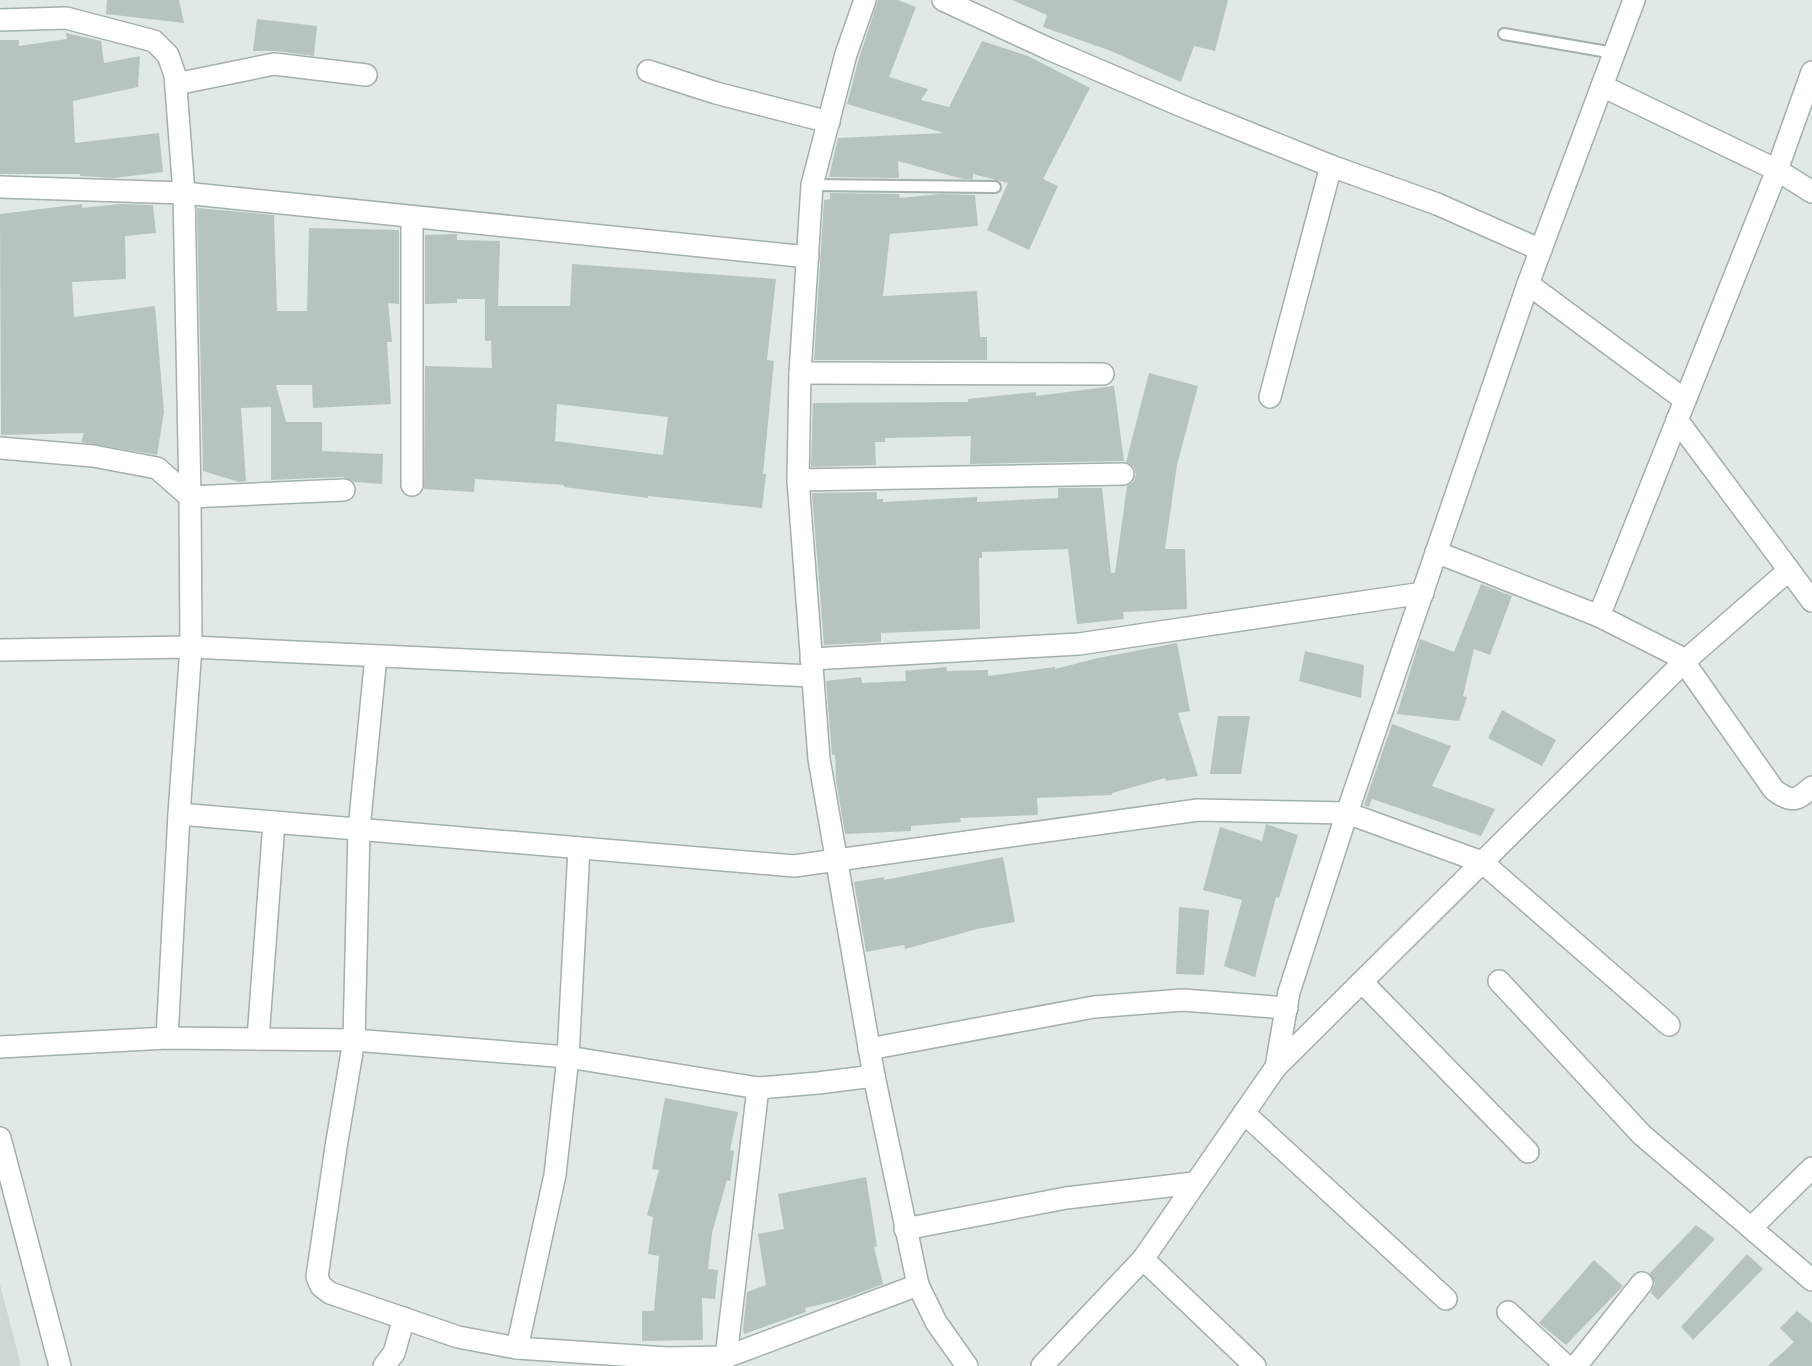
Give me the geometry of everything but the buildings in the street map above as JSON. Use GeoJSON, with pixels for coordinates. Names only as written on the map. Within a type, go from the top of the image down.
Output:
{"type":"FeatureCollection","features":[{"type":"Feature","properties":{"kind":"street"},"geometry":{"type":"LineString","coordinates":[[865,0],[845,54],[812,185],[800,373],[798,480],[819,759],[874,1076],[918,1285],[936,1322],[967,1366]]}},
{"type":"Feature","properties":{"kind":"street"},"geometry":{"type":"LineString","coordinates":[[943,0],[1073,60],[1331,166],[1437,204],[1541,250]]}},
{"type":"Feature","properties":{"kind":"street"},"geometry":{"type":"LineString","coordinates":[[1276,1067],[1289,992],[1347,813],[1528,284],[1634,0]]}},
{"type":"Feature","properties":{"kind":"street"},"geometry":{"type":"LineString","coordinates":[[0,20],[65,18],[154,41],[167,55],[175,75],[184,193],[191,648],[167,1038]]}},
{"type":"Feature","properties":{"kind":"street"},"geometry":{"type":"LineString","coordinates":[[176,84],[274,64],[366,75]]}},
{"type":"Feature","properties":{"kind":"street"},"geometry":{"type":"LineString","coordinates":[[648,71],[716,93],[829,122]]}},
{"type":"Feature","properties":{"kind":"street"},"geometry":{"type":"LineString","coordinates":[[1600,616],[1777,170],[1812,72]]}},
{"type":"Feature","properties":{"kind":"street"},"geometry":{"type":"LineString","coordinates":[[1602,86],[1777,170],[1812,192]]}},
{"type":"Feature","properties":{"kind":"street"},"geometry":{"type":"LineString","coordinates":[[1270,397],[1331,166]]}},
{"type":"Feature","properties":{"kind":"street"},"geometry":{"type":"LineString","coordinates":[[0,187],[184,193],[808,257]]}},
{"type":"Feature","properties":{"kind":"street"},"geometry":{"type":"LineString","coordinates":[[412,217],[412,485]]}},
{"type":"Feature","properties":{"kind":"street"},"geometry":{"type":"LineString","coordinates":[[1528,284],[1681,410],[1812,601]]}},
{"type":"Feature","properties":{"kind":"street"},"geometry":{"type":"LineString","coordinates":[[800,373],[1103,374]]}},
{"type":"Feature","properties":{"kind":"street"},"geometry":{"type":"LineString","coordinates":[[0,448],[93,456],[157,468],[190,497],[344,490]]}},
{"type":"Feature","properties":{"kind":"street"},"geometry":{"type":"LineString","coordinates":[[798,480],[1123,474]]}},
{"type":"Feature","properties":{"kind":"street"},"geometry":{"type":"LineString","coordinates":[[1436,552],[1600,616],[1685,661],[1774,790],[1786,799],[1798,799],[1812,787]]}},
{"type":"Feature","properties":{"kind":"street"},"geometry":{"type":"LineString","coordinates":[[1042,1366],[1143,1259],[1276,1067],[1685,661],[1789,570]]}},
{"type":"Feature","properties":{"kind":"street"},"geometry":{"type":"LineString","coordinates":[[0,650],[191,648],[376,656],[812,667],[1079,644],[1423,593]]}},
{"type":"Feature","properties":{"kind":"street"},"geometry":{"type":"LineString","coordinates":[[376,656],[359,829],[354,1040],[335,1147],[317,1277],[321,1286],[330,1293],[458,1337],[517,1348],[668,1363],[726,1357],[918,1285]]}},
{"type":"Feature","properties":{"kind":"street"},"geometry":{"type":"LineString","coordinates":[[179,814],[793,866],[1198,810],[1347,813],[1482,862],[1669,1025]]}},
{"type":"Feature","properties":{"kind":"street"},"geometry":{"type":"LineString","coordinates":[[258,1039],[274,822]]}},
{"type":"Feature","properties":{"kind":"street"},"geometry":{"type":"LineString","coordinates":[[517,1348],[555,1175],[568,1057],[579,848]]}},
{"type":"Feature","properties":{"kind":"street"},"geometry":{"type":"LineString","coordinates":[[1499,981],[1642,1135],[1812,1280]]}},
{"type":"Feature","properties":{"kind":"street"},"geometry":{"type":"LineString","coordinates":[[1362,982],[1528,1153]]}},
{"type":"Feature","properties":{"kind":"street"},"geometry":{"type":"LineString","coordinates":[[869,1049],[1094,1007],[1183,1000],[1287,1008]]}},
{"type":"Feature","properties":{"kind":"street"},"geometry":{"type":"LineString","coordinates":[[0,1047],[167,1038],[354,1040],[568,1057],[758,1088],[874,1076]]}},
{"type":"Feature","properties":{"kind":"street"},"geometry":{"type":"LineString","coordinates":[[726,1357],[758,1088]]}},
{"type":"Feature","properties":{"kind":"street"},"geometry":{"type":"LineString","coordinates":[[1244,1113],[1446,1299]]}},
{"type":"Feature","properties":{"kind":"street"},"geometry":{"type":"LineString","coordinates":[[0,1138],[60,1366]]}},
{"type":"Feature","properties":{"kind":"street"},"geometry":{"type":"LineString","coordinates":[[1751,1228],[1812,1168]]}},
{"type":"Feature","properties":{"kind":"street"},"geometry":{"type":"LineString","coordinates":[[905,1229],[1066,1198],[1194,1183]]}},
{"type":"Feature","properties":{"kind":"street"},"geometry":{"type":"LineString","coordinates":[[1143,1259],[1255,1366]]}},
{"type":"Feature","properties":{"kind":"street"},"geometry":{"type":"LineString","coordinates":[[1576,1366],[1642,1283]]}},
{"type":"Feature","properties":{"kind":"street"},"geometry":{"type":"LineString","coordinates":[[1508,1312],[1566,1366]]}},
{"type":"Feature","properties":{"kind":"street"},"geometry":{"type":"LineString","coordinates":[[384,1366],[394,1353],[404,1318]]}},
{"type":"Feature","properties":{"kind":"lane"},"geometry":{"type":"LineString","coordinates":[[1504,34],[1614,53]]}},
{"type":"Feature","properties":{"kind":"lane"},"geometry":{"type":"LineString","coordinates":[[812,185],[995,187]]}},
{"type":"Feature","properties":{"kind":"shaded area"},"geometry":{"type":"Polygon","coordinates":[[[0,1284],[21,1366],[0,1366],[0,1284]]]}}]}
